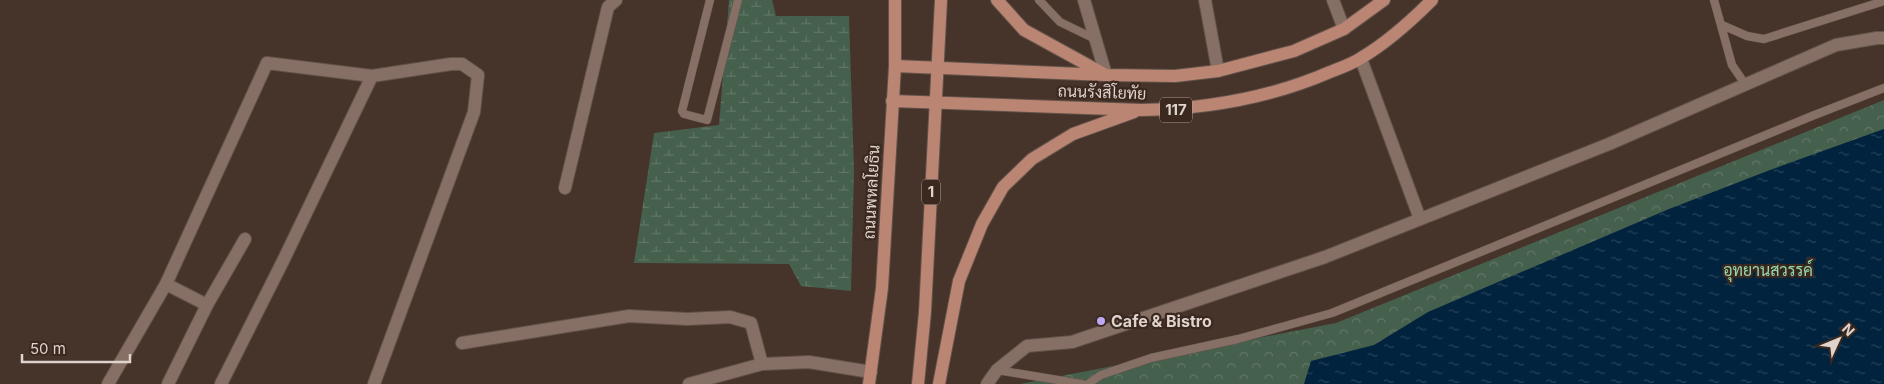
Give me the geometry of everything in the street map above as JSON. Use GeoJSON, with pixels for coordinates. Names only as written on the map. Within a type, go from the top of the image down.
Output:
{"type":"FeatureCollection","features":[{"type":"Feature","properties":{"kind":"main road","name":"ถนนพหลโยธิน"},"geometry":{"type":"LineString","coordinates":[[870,378],[882,288],[895,66],[895,0]]}},
{"type":"Feature","properties":{"kind":"main road","name":"1"},"geometry":{"type":"LineString","coordinates":[[918,384],[925,312],[941,0]]}},
{"type":"Feature","properties":{"kind":"main road"},"geometry":{"type":"LineString","coordinates":[[997,0],[1024,30],[1106,75]]}},
{"type":"Feature","properties":{"kind":"main road","name":"ถนนรังสิโยทัย"},"geometry":{"type":"LineString","coordinates":[[895,66],[1106,75],[1175,76],[1218,71],[1294,51],[1344,29],[1384,0]]}},
{"type":"Feature","properties":{"kind":"main road","name":"ถนนรังสิโยทัย"},"geometry":{"type":"LineString","coordinates":[[892,101],[1141,110],[1179,110],[1224,104],[1305,83],[1361,59],[1407,25],[1432,0]]}},
{"type":"Feature","properties":{"kind":"main road"},"geometry":{"type":"LineString","coordinates":[[939,384],[960,281],[982,224],[1003,187],[1032,159],[1072,134],[1141,110]]}},
{"type":"Feature","properties":{"kind":"street"},"geometry":{"type":"LineString","coordinates":[[565,188],[608,7],[616,0]]}},
{"type":"Feature","properties":{"kind":"street"},"geometry":{"type":"LineString","coordinates":[[1084,0],[1106,75]]}},
{"type":"Feature","properties":{"kind":"street"},"geometry":{"type":"LineString","coordinates":[[1204,0],[1218,71]]}},
{"type":"Feature","properties":{"kind":"street"},"geometry":{"type":"LineString","coordinates":[[1333,0],[1344,29]]}},
{"type":"Feature","properties":{"kind":"street"},"geometry":{"type":"LineString","coordinates":[[986,384],[997,370],[1027,346],[1072,342],[1325,258],[1609,144],[1836,45],[1884,38]]}},
{"type":"Feature","properties":{"kind":"street"},"geometry":{"type":"LineString","coordinates":[[1361,59],[1420,220]]}},
{"type":"Feature","properties":{"kind":"street"},"geometry":{"type":"LineString","coordinates":[[108,384],[166,284],[267,63],[372,76],[462,64],[478,75],[474,112],[374,384]]}},
{"type":"Feature","properties":{"kind":"street"},"geometry":{"type":"LineString","coordinates":[[221,384],[283,261],[372,76]]}},
{"type":"Feature","properties":{"kind":"street"},"geometry":{"type":"LineString","coordinates":[[168,384],[207,306],[245,240]]}},
{"type":"Feature","properties":{"kind":"street"},"geometry":{"type":"LineString","coordinates":[[166,284],[207,306]]}},
{"type":"Feature","properties":{"kind":"street"},"geometry":{"type":"LineString","coordinates":[[462,343],[628,316],[687,319],[730,317],[751,323],[762,364]]}},
{"type":"Feature","properties":{"kind":"street"},"geometry":{"type":"LineString","coordinates":[[689,384],[762,364],[809,362],[870,378]]}},
{"type":"Feature","properties":{"kind":"lane"},"geometry":{"type":"LineString","coordinates":[[710,0],[682,111],[684,114],[707,120],[738,0]]}},
{"type":"Feature","properties":{"kind":"lane"},"geometry":{"type":"LineString","coordinates":[[1039,0],[1060,22],[1095,39]]}},
{"type":"Feature","properties":{"kind":"lane"},"geometry":{"type":"LineString","coordinates":[[1714,0],[1732,65],[1745,84]]}},
{"type":"Feature","properties":{"kind":"lane"},"geometry":{"type":"LineString","coordinates":[[1722,25],[1747,36],[1764,39],[1884,1]]}},
{"type":"Feature","properties":{"kind":"lane"},"geometry":{"type":"LineString","coordinates":[[1088,384],[1101,375],[1151,358],[1238,339],[1332,312],[1884,88]]}},
{"type":"Feature","properties":{"kind":"lane"},"geometry":{"type":"LineString","coordinates":[[997,370],[1082,384]]}},
{"type":"Feature","properties":{"kind":"green space"},"geometry":{"type":"Polygon","coordinates":[[[729,0],[772,0],[776,16],[849,16],[854,171],[851,291],[801,286],[789,264],[634,263],[654,133],[719,125],[729,0]]]}},
{"type":"Feature","properties":{"kind":"green space","name":"อุทยานสวรรค์"},"geometry":{"type":"Polygon","coordinates":[[[1884,100],[1884,384],[1020,384],[1336,323],[1884,100]]]}},
{"type":"Feature","properties":{"kind":"water","name":"อุทยานสวรรค์"},"geometry":{"type":"Polygon","coordinates":[[[1884,129],[1884,384],[1304,384],[1311,361],[1374,345],[1428,312],[1669,209],[1884,129]]]}},
{"type":"Feature","properties":{"kind":"place","name":"Cafe & Bistro"},"geometry":{"type":"Point","coordinates":[1101,321]}}]}
